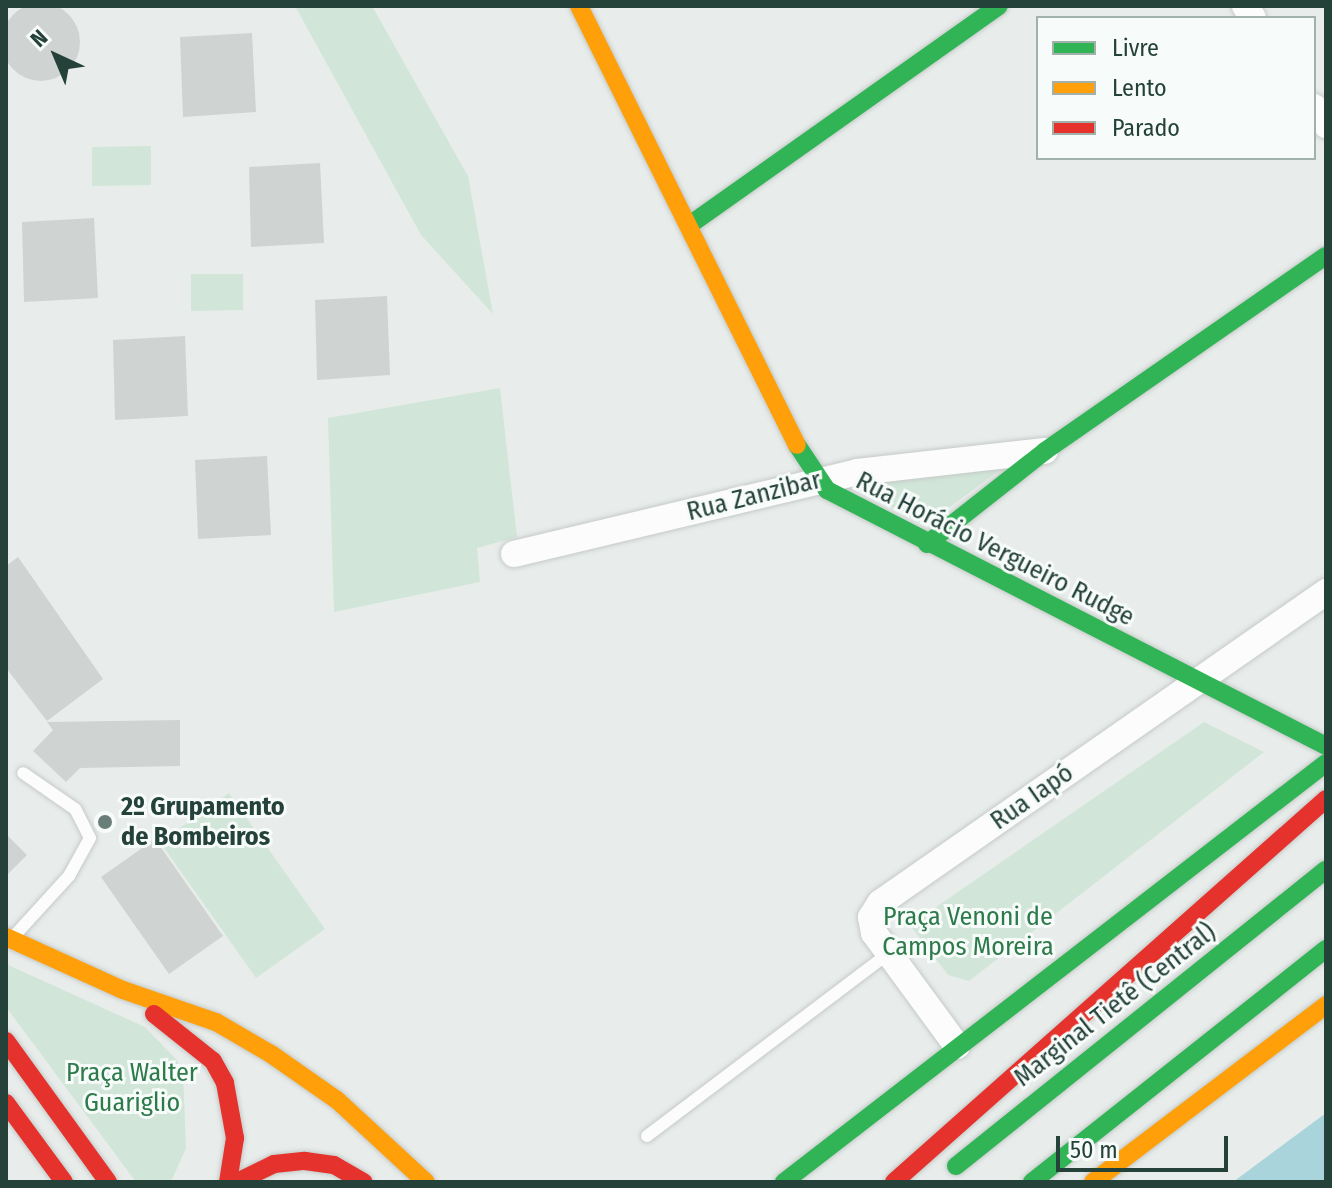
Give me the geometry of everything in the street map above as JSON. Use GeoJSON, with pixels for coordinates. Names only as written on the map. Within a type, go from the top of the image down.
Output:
{"type":"FeatureCollection","features":[{"type":"Feature","properties":{"kind":"main road","name":"Rua Horácio Vergueiro Rudge"},"geometry":{"type":"LineString","coordinates":[[579,6],[818,480],[858,510],[1326,746]]}},
{"type":"Feature","properties":{"kind":"main road"},"geometry":{"type":"LineString","coordinates":[[691,224],[999,6]]}},
{"type":"Feature","properties":{"kind":"main road","name":"Rua Zanzibar"},"geometry":{"type":"LineString","coordinates":[[927,544],[1045,451],[1326,256]]}},
{"type":"Feature","properties":{"kind":"main road"},"geometry":{"type":"LineString","coordinates":[[784,1182],[1326,763]]}},
{"type":"Feature","properties":{"kind":"main road"},"geometry":{"type":"LineString","coordinates":[[894,1182],[1326,799]]}},
{"type":"Feature","properties":{"kind":"main road","name":"Marginal Tietê (Central)"},"geometry":{"type":"LineString","coordinates":[[938,1182],[1326,870]]}},
{"type":"Feature","properties":{"kind":"main road"},"geometry":{"type":"LineString","coordinates":[[8,938],[123,990],[216,1022],[271,1054],[337,1100],[426,1182]]}},
{"type":"Feature","properties":{"kind":"main road"},"geometry":{"type":"LineString","coordinates":[[1032,1182],[1326,949]]}},
{"type":"Feature","properties":{"kind":"main road"},"geometry":{"type":"LineString","coordinates":[[123,990],[213,1061],[225,1083],[235,1138],[228,1182]]}},
{"type":"Feature","properties":{"kind":"main road"},"geometry":{"type":"LineString","coordinates":[[1093,1182],[1326,1005]]}},
{"type":"Feature","properties":{"kind":"main road"},"geometry":{"type":"LineString","coordinates":[[6,1041],[108,1182]]}},
{"type":"Feature","properties":{"kind":"main road"},"geometry":{"type":"LineString","coordinates":[[6,1103],[64,1182]]}},
{"type":"Feature","properties":{"kind":"main road"},"geometry":{"type":"LineString","coordinates":[[237,1182],[274,1164],[305,1161],[334,1165],[364,1182]]}},
{"type":"Feature","properties":{"kind":"street","name":"Rua Zanzibar"},"geometry":{"type":"LineString","coordinates":[[514,554],[818,480],[1045,451]]}},
{"type":"Feature","properties":{"kind":"street","name":"Rua Iapó"},"geometry":{"type":"LineString","coordinates":[[957,1046],[871,924],[880,903],[1326,592]]}},
{"type":"Feature","properties":{"kind":"lane"},"geometry":{"type":"LineString","coordinates":[[8,938],[69,876],[90,838],[75,809],[23,773]]}},
{"type":"Feature","properties":{"kind":"lane"},"geometry":{"type":"LineString","coordinates":[[647,1136],[889,953]]}},
{"type":"Feature","properties":{"kind":"green space"},"geometry":{"type":"Polygon","coordinates":[[[295,6],[372,6],[468,176],[493,314],[421,235],[295,6]]]}},
{"type":"Feature","properties":{"kind":"green space"},"geometry":{"type":"Polygon","coordinates":[[[151,146],[151,185],[92,186],[92,147],[151,146]]]}},
{"type":"Feature","properties":{"kind":"green space"},"geometry":{"type":"Polygon","coordinates":[[[191,274],[243,274],[243,310],[191,311],[191,274]]]}},
{"type":"Feature","properties":{"kind":"green space"},"geometry":{"type":"Polygon","coordinates":[[[500,388],[517,537],[477,548],[480,582],[334,612],[328,418],[500,388]]]}},
{"type":"Feature","properties":{"kind":"green space"},"geometry":{"type":"Polygon","coordinates":[[[1007,465],[925,525],[850,485],[1007,465]]]}},
{"type":"Feature","properties":{"kind":"green space","name":"Praça Venoni de Campos Moreira"},"geometry":{"type":"Polygon","coordinates":[[[1204,722],[1264,752],[969,981],[948,975],[910,925],[1204,722]]]}},
{"type":"Feature","properties":{"kind":"green space"},"geometry":{"type":"Polygon","coordinates":[[[229,793],[325,929],[256,978],[160,842],[229,793]]]}},
{"type":"Feature","properties":{"kind":"green space","name":"Praça Walter Guariglio"},"geometry":{"type":"Polygon","coordinates":[[[6,964],[145,1027],[176,1059],[183,1072],[186,1148],[171,1182],[136,1182],[6,1007],[6,964]]]}},
{"type":"Feature","properties":{"kind":"water"},"geometry":{"type":"Polygon","coordinates":[[[1326,1113],[1326,1182],[1233,1182],[1326,1113]]]}},
{"type":"Feature","properties":{"kind":"building"},"geometry":{"type":"Polygon","coordinates":[[[41,3],[56,6],[69,14],[77,27],[80,42],[77,57],[69,70],[56,78],[41,81],[26,78],[13,70],[5,57],[2,42],[5,27],[13,14],[26,6],[41,3]]]}},
{"type":"Feature","properties":{"kind":"building"},"geometry":{"type":"Polygon","coordinates":[[[252,33],[256,112],[183,117],[180,37],[252,33]]]}},
{"type":"Feature","properties":{"kind":"building"},"geometry":{"type":"Polygon","coordinates":[[[320,163],[324,243],[251,247],[249,167],[320,163]]]}},
{"type":"Feature","properties":{"kind":"building"},"geometry":{"type":"Polygon","coordinates":[[[94,218],[98,298],[24,302],[22,222],[94,218]]]}},
{"type":"Feature","properties":{"kind":"building"},"geometry":{"type":"Polygon","coordinates":[[[387,296],[390,375],[317,380],[315,300],[387,296]]]}},
{"type":"Feature","properties":{"kind":"building"},"geometry":{"type":"Polygon","coordinates":[[[185,336],[188,416],[115,420],[113,340],[185,336]]]}},
{"type":"Feature","properties":{"kind":"building"},"geometry":{"type":"Polygon","coordinates":[[[267,456],[271,535],[198,539],[195,460],[267,456]]]}},
{"type":"Feature","properties":{"kind":"building"},"geometry":{"type":"Polygon","coordinates":[[[18,557],[103,679],[47,721],[6,668],[6,566],[18,557]]]}},
{"type":"Feature","properties":{"kind":"building"},"geometry":{"type":"Polygon","coordinates":[[[180,720],[180,766],[80,768],[66,782],[33,751],[53,730],[47,722],[180,720]]]}},
{"type":"Feature","properties":{"kind":"building"},"geometry":{"type":"Polygon","coordinates":[[[6,834],[27,855],[6,876],[6,834]]]}},
{"type":"Feature","properties":{"kind":"building"},"geometry":{"type":"Polygon","coordinates":[[[155,839],[223,936],[169,974],[101,877],[155,839]]]}},
{"type":"Feature","properties":{"kind":"traffic: fast"},"geometry":{"type":"LineString","coordinates":[[691,224],[999,6]]}},
{"type":"Feature","properties":{"kind":"traffic: fast"},"geometry":{"type":"LineString","coordinates":[[927,544],[1045,451],[1326,256]]}},
{"type":"Feature","properties":{"kind":"traffic: fast"},"geometry":{"type":"LineString","coordinates":[[797,445],[827,490],[1326,746]]}},
{"type":"Feature","properties":{"kind":"traffic: fast"},"geometry":{"type":"LineString","coordinates":[[784,1182],[1326,763]]}},
{"type":"Feature","properties":{"kind":"traffic: fast"},"geometry":{"type":"LineString","coordinates":[[956,1166],[1326,870]]}},
{"type":"Feature","properties":{"kind":"traffic: fast"},"geometry":{"type":"LineString","coordinates":[[1032,1182],[1326,949]]}},
{"type":"Feature","properties":{"kind":"traffic: slow"},"geometry":{"type":"LineString","coordinates":[[579,6],[797,445]]}},
{"type":"Feature","properties":{"kind":"traffic: slow"},"geometry":{"type":"LineString","coordinates":[[6,937],[123,990],[216,1022],[271,1054],[337,1100],[426,1182]]}},
{"type":"Feature","properties":{"kind":"traffic: slow"},"geometry":{"type":"LineString","coordinates":[[1093,1182],[1326,1005]]}},
{"type":"Feature","properties":{"kind":"traffic: jam"},"geometry":{"type":"LineString","coordinates":[[894,1182],[1326,799]]}},
{"type":"Feature","properties":{"kind":"traffic: jam"},"geometry":{"type":"LineString","coordinates":[[154,1014],[213,1061],[225,1083],[235,1138],[228,1182]]}},
{"type":"Feature","properties":{"kind":"traffic: jam"},"geometry":{"type":"LineString","coordinates":[[6,1041],[108,1182]]}},
{"type":"Feature","properties":{"kind":"traffic: jam"},"geometry":{"type":"LineString","coordinates":[[6,1103],[64,1182]]}},
{"type":"Feature","properties":{"kind":"traffic: jam"},"geometry":{"type":"LineString","coordinates":[[237,1182],[274,1164],[305,1161],[334,1165],[364,1182]]}},
{"type":"Feature","properties":{"kind":"place","name":"2º Grupamento de Bombeiros"},"geometry":{"type":"Point","coordinates":[105,822]}}]}
